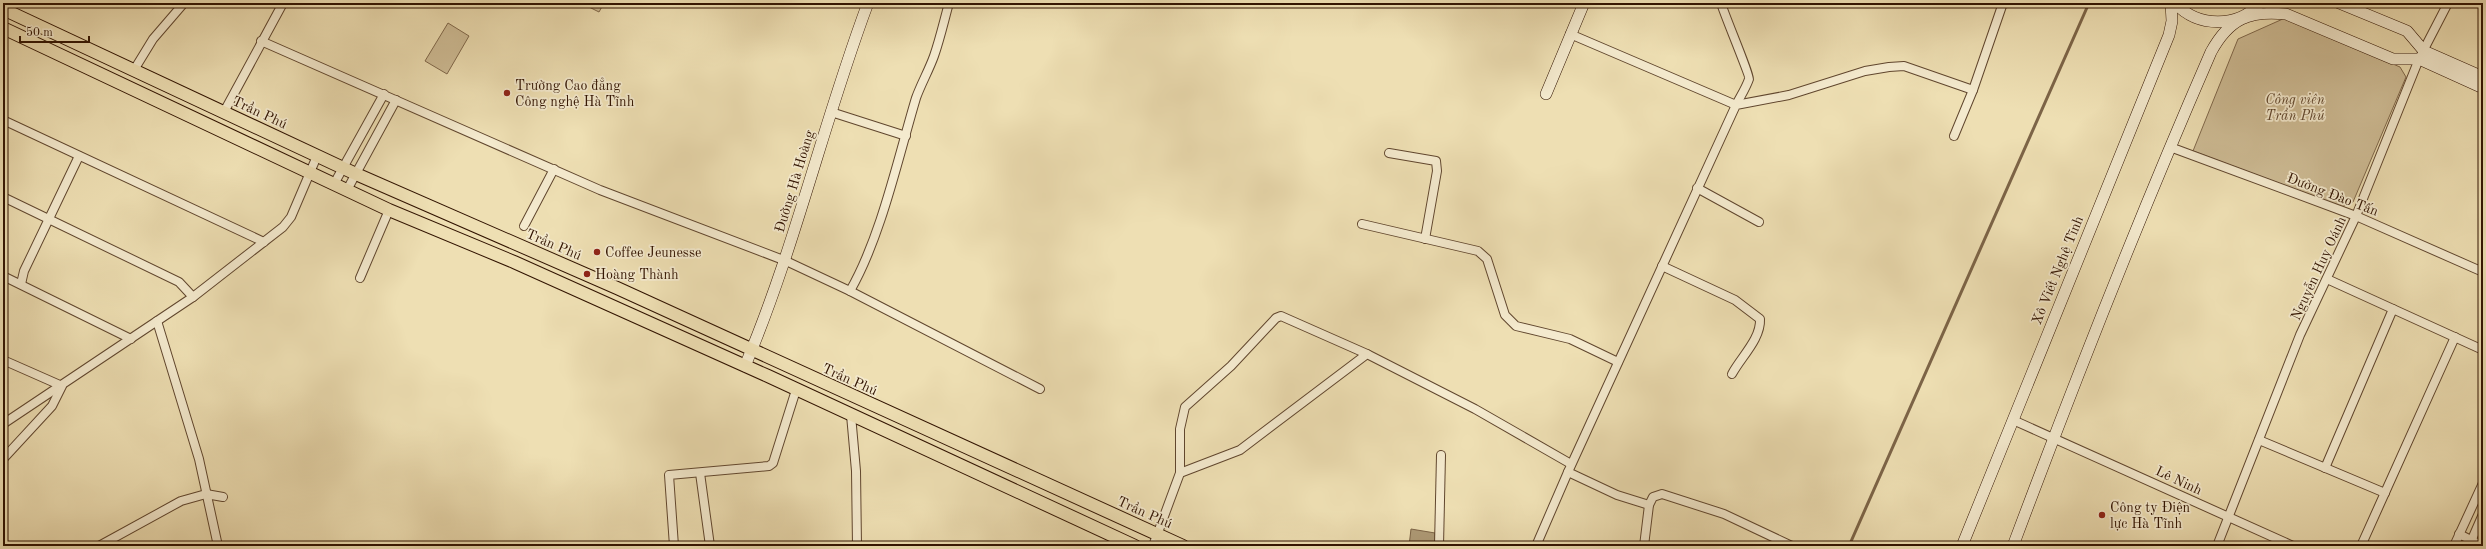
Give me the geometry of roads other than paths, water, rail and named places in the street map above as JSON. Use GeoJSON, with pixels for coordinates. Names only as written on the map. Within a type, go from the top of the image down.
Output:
{"type":"FeatureCollection","features":[{"type":"Feature","properties":{"kind":"main road","name":"Trần Phú"},"geometry":{"type":"LineString","coordinates":[[7,7],[134,70],[356,174],[579,271],[752,349],[782,365],[1183,546]]}},
{"type":"Feature","properties":{"kind":"main road"},"geometry":{"type":"LineString","coordinates":[[3,28],[389,210],[499,256],[745,366],[1135,546]]}},
{"type":"Feature","properties":{"kind":"street"},"geometry":{"type":"LineString","coordinates":[[134,70],[153,40],[184,3]]}},
{"type":"Feature","properties":{"kind":"street"},"geometry":{"type":"LineString","coordinates":[[224,112],[261,41],[283,3]]}},
{"type":"Feature","properties":{"kind":"street","name":"Đường Hà Hoàng"},"geometry":{"type":"LineString","coordinates":[[745,366],[786,261],[831,112],[868,3]]}},
{"type":"Feature","properties":{"kind":"street"},"geometry":{"type":"LineString","coordinates":[[850,291],[861,272],[906,136],[917,96],[938,45],[949,3]]}},
{"type":"Feature","properties":{"kind":"street"},"geometry":{"type":"LineString","coordinates":[[1546,94],[1584,3]]}},
{"type":"Feature","properties":{"kind":"street"},"geometry":{"type":"LineString","coordinates":[[1536,546],[1569,468],[1697,188],[1750,78],[1747,66],[1733,39],[1721,3]]}},
{"type":"Feature","properties":{"kind":"street"},"geometry":{"type":"LineString","coordinates":[[1954,136],[1973,90],[2003,3]]}},
{"type":"Feature","properties":{"kind":"street","name":"Xô Viết Nghệ Tĩnh"},"geometry":{"type":"LineString","coordinates":[[1962,546],[2169,35],[2172,21],[2171,3]]}},
{"type":"Feature","properties":{"kind":"street"},"geometry":{"type":"LineString","coordinates":[[2175,3],[2195,18],[2211,22],[2227,22],[2242,17],[2274,13],[2286,14],[2393,59],[2422,55],[2483,76]]}},
{"type":"Feature","properties":{"kind":"street"},"geometry":{"type":"LineString","coordinates":[[2013,546],[2054,436],[2170,147],[2214,47],[2223,34],[2260,3]]}},
{"type":"Feature","properties":{"kind":"street"},"geometry":{"type":"LineString","coordinates":[[2339,3],[2407,31],[2422,55],[2483,88]]}},
{"type":"Feature","properties":{"kind":"street","name":"Nguyễn Huy Oánh"},"geometry":{"type":"LineString","coordinates":[[2217,546],[2300,335],[2356,216],[2422,55],[2448,3]]}},
{"type":"Feature","properties":{"kind":"street"},"geometry":{"type":"LineString","coordinates":[[1570,34],[1736,105],[1789,95],[1865,71],[1904,66],[1973,90]]}},
{"type":"Feature","properties":{"kind":"street"},"geometry":{"type":"LineString","coordinates":[[261,41],[600,190],[786,261],[850,291],[1040,389]]}},
{"type":"Feature","properties":{"kind":"street"},"geometry":{"type":"LineString","coordinates":[[334,184],[384,94]]}},
{"type":"Feature","properties":{"kind":"street"},"geometry":{"type":"LineString","coordinates":[[347,190],[396,100]]}},
{"type":"Feature","properties":{"kind":"street"},"geometry":{"type":"LineString","coordinates":[[831,112],[906,136]]}},
{"type":"Feature","properties":{"kind":"street"},"geometry":{"type":"LineString","coordinates":[[3,120],[264,242]]}},
{"type":"Feature","properties":{"kind":"street","name":"Đường Đào Tấn"},"geometry":{"type":"LineString","coordinates":[[2170,147],[2356,216],[2483,272]]}},
{"type":"Feature","properties":{"kind":"street"},"geometry":{"type":"LineString","coordinates":[[1390,153],[1436,161],[1436,171],[1425,239]]}},
{"type":"Feature","properties":{"kind":"street"},"geometry":{"type":"LineString","coordinates":[[21,284],[24,271],[50,220],[79,156]]}},
{"type":"Feature","properties":{"kind":"street"},"geometry":{"type":"LineString","coordinates":[[3,424],[193,297],[283,227],[290,217],[317,156]]}},
{"type":"Feature","properties":{"kind":"street"},"geometry":{"type":"LineString","coordinates":[[524,226],[554,169]]}},
{"type":"Feature","properties":{"kind":"street"},"geometry":{"type":"LineString","coordinates":[[1697,188],[1759,222]]}},
{"type":"Feature","properties":{"kind":"street"},"geometry":{"type":"LineString","coordinates":[[3,197],[179,282],[193,297]]}},
{"type":"Feature","properties":{"kind":"street"},"geometry":{"type":"LineString","coordinates":[[360,278],[389,210]]}},
{"type":"Feature","properties":{"kind":"street"},"geometry":{"type":"LineString","coordinates":[[1362,224],[1468,248],[1482,254],[1487,259],[1504,315],[1516,326],[1570,339],[1618,362]]}},
{"type":"Feature","properties":{"kind":"street"},"geometry":{"type":"LineString","coordinates":[[1662,266],[1735,300],[1760,319],[1761,327],[1756,338],[1732,374]]}},
{"type":"Feature","properties":{"kind":"street"},"geometry":{"type":"LineString","coordinates":[[3,276],[131,339]]}},
{"type":"Feature","properties":{"kind":"street"},"geometry":{"type":"LineString","coordinates":[[2326,279],[2483,350]]}},
{"type":"Feature","properties":{"kind":"street"},"geometry":{"type":"LineString","coordinates":[[2325,468],[2393,309]]}},
{"type":"Feature","properties":{"kind":"street"},"geometry":{"type":"LineString","coordinates":[[1153,546],[1180,473],[1180,429],[1185,407],[1231,366],[1276,318],[1281,316],[1367,354],[1475,409],[1569,468],[1618,495],[1649,505]]}},
{"type":"Feature","properties":{"kind":"street"},"geometry":{"type":"LineString","coordinates":[[157,321],[199,458],[218,546]]}},
{"type":"Feature","properties":{"kind":"street"},"geometry":{"type":"LineString","coordinates":[[2361,546],[2455,337]]}},
{"type":"Feature","properties":{"kind":"street"},"geometry":{"type":"LineString","coordinates":[[1180,473],[1240,450],[1367,354]]}},
{"type":"Feature","properties":{"kind":"street"},"geometry":{"type":"LineString","coordinates":[[3,360],[62,386]]}},
{"type":"Feature","properties":{"kind":"street"},"geometry":{"type":"LineString","coordinates":[[3,460],[52,406],[62,386]]}},
{"type":"Feature","properties":{"kind":"street"},"geometry":{"type":"LineString","coordinates":[[674,546],[669,475],[769,466],[773,463],[796,390]]}},
{"type":"Feature","properties":{"kind":"street"},"geometry":{"type":"LineString","coordinates":[[851,416],[856,471],[857,546]]}},
{"type":"Feature","properties":{"kind":"street","name":"Lê Ninh"},"geometry":{"type":"LineString","coordinates":[[2013,420],[2054,436],[2293,546]]}},
{"type":"Feature","properties":{"kind":"street"},"geometry":{"type":"LineString","coordinates":[[2259,440],[2385,493]]}},
{"type":"Feature","properties":{"kind":"street"},"geometry":{"type":"LineString","coordinates":[[1439,546],[1441,456]]}},
{"type":"Feature","properties":{"kind":"street"},"geometry":{"type":"LineString","coordinates":[[700,473],[710,546]]}},
{"type":"Feature","properties":{"kind":"street"},"geometry":{"type":"LineString","coordinates":[[2454,546],[2483,483]]}},
{"type":"Feature","properties":{"kind":"street"},"geometry":{"type":"LineString","coordinates":[[99,546],[181,501],[206,494],[223,497]]}},
{"type":"Feature","properties":{"kind":"street"},"geometry":{"type":"LineString","coordinates":[[1644,546],[1649,505],[1653,497],[1662,494],[1724,514],[1792,546]]}},
{"type":"Feature","properties":{"kind":"street"},"geometry":{"type":"LineString","coordinates":[[2470,543],[2483,514]]}},
{"type":"Feature","properties":{"kind":"street"},"geometry":{"type":"LineString","coordinates":[[2459,534],[2470,543],[2483,546]]}},
{"type":"Feature","properties":{"kind":"waterway"},"geometry":{"type":"LineString","coordinates":[[1849,546],[2089,3]]}},
{"type":"Feature","properties":{"kind":"place","name":"Trường Cao đẳng Công nghệ Hà Tĩnh"},"geometry":{"type":"Point","coordinates":[507,93]}},
{"type":"Feature","properties":{"kind":"place","name":"Coffee Jeunesse"},"geometry":{"type":"Point","coordinates":[597,252]}},
{"type":"Feature","properties":{"kind":"place","name":"Hoàng Thành"},"geometry":{"type":"Point","coordinates":[587,274]}},
{"type":"Feature","properties":{"kind":"place","name":"Công ty Điện lực Hà Tĩnh"},"geometry":{"type":"Point","coordinates":[2102,515]}},
{"type":"Feature","properties":{"kind":"park label","name":"Công viên Trần Phú"},"geometry":{"type":"Point","coordinates":[2295,108]}}]}
